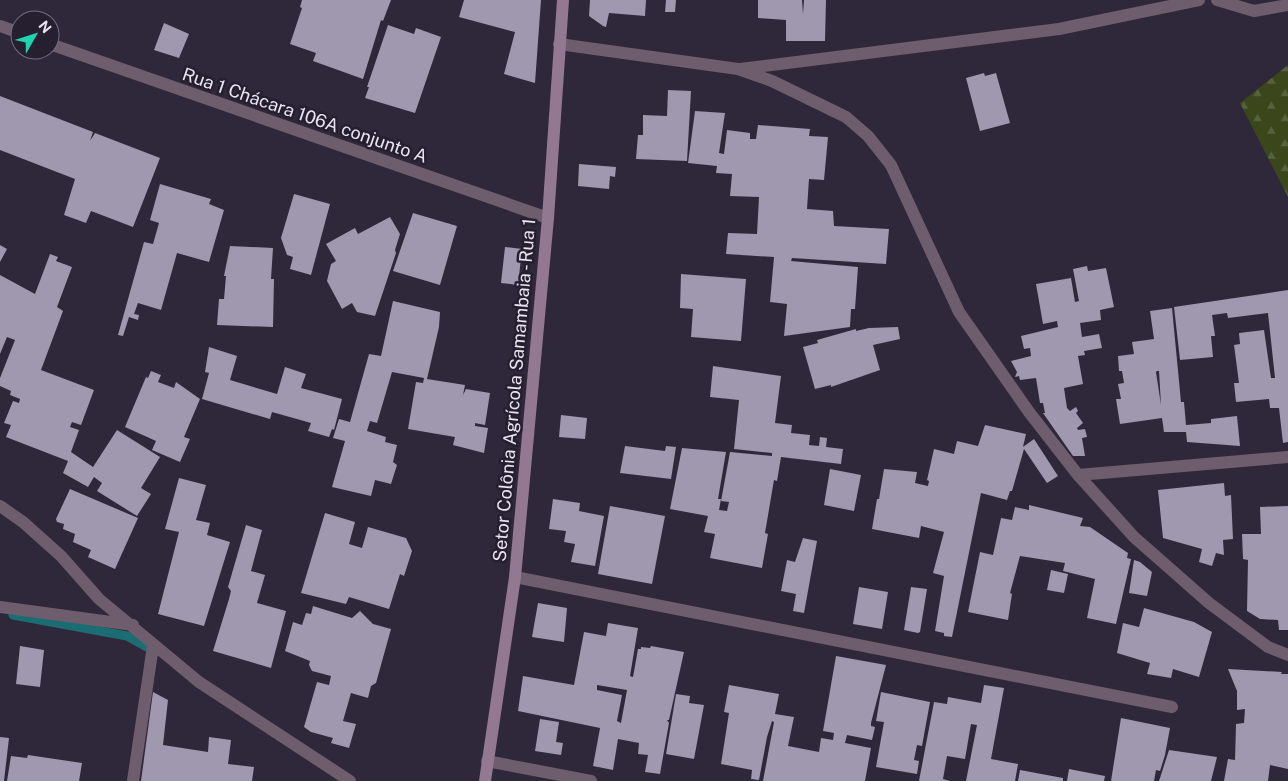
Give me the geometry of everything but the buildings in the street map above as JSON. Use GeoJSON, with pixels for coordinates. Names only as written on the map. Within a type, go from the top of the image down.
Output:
{"type":"FeatureCollection","features":[{"type":"Feature","properties":{"kind":"street","name":"Setor Colônia Agrícola Samambaia - Rua 1"},"geometry":{"type":"LineString","coordinates":[[485,781],[515,577],[548,218],[563,0]]}},
{"type":"Feature","properties":{"kind":"street"},"geometry":{"type":"LineString","coordinates":[[738,70],[1060,30],[1166,9],[1200,0]]}},
{"type":"Feature","properties":{"kind":"street"},"geometry":{"type":"LineString","coordinates":[[1217,0],[1254,11],[1288,6]]}},
{"type":"Feature","properties":{"kind":"street"},"geometry":{"type":"LineString","coordinates":[[559,44],[738,70],[772,81],[846,117],[868,136],[891,165],[959,312],[1029,412],[1078,475],[1134,536],[1209,603],[1268,647],[1288,655]]}},
{"type":"Feature","properties":{"kind":"street","name":"Rua 1 Chácara 106A conjunto A"},"geometry":{"type":"LineString","coordinates":[[60,47],[548,218]]}},
{"type":"Feature","properties":{"kind":"street"},"geometry":{"type":"LineString","coordinates":[[1078,475],[1288,457]]}},
{"type":"Feature","properties":{"kind":"street"},"geometry":{"type":"LineString","coordinates":[[0,506],[23,522],[61,556],[99,598],[133,625],[153,646],[198,682],[350,781]]}},
{"type":"Feature","properties":{"kind":"street"},"geometry":{"type":"LineString","coordinates":[[515,577],[1172,706]]}},
{"type":"Feature","properties":{"kind":"street"},"geometry":{"type":"LineString","coordinates":[[0,607],[133,625]]}},
{"type":"Feature","properties":{"kind":"street"},"geometry":{"type":"LineString","coordinates":[[133,781],[153,646]]}},
{"type":"Feature","properties":{"kind":"street"},"geometry":{"type":"LineString","coordinates":[[487,761],[590,781]]}},
{"type":"Feature","properties":{"kind":"green space"},"geometry":{"type":"Polygon","coordinates":[[[1288,65],[1288,197],[1240,103],[1288,65]]]}},
{"type":"Feature","properties":{"kind":"waterway"},"geometry":{"type":"LineString","coordinates":[[13,615],[127,636],[156,652]]}}]}
